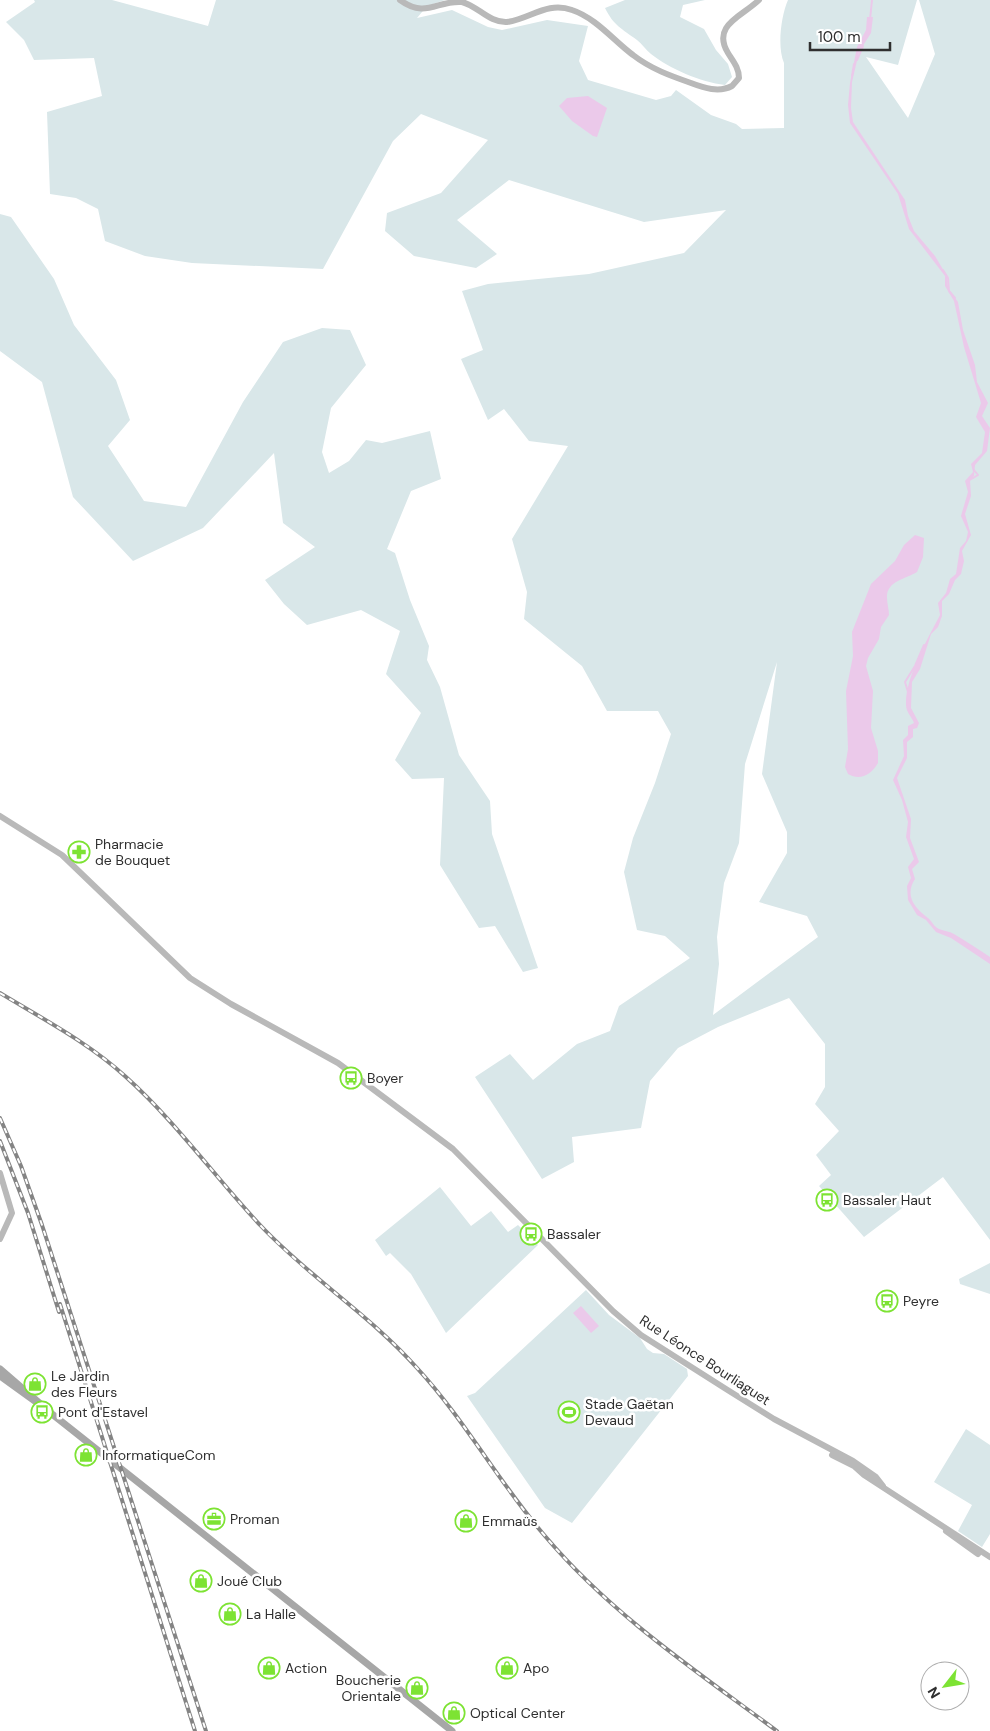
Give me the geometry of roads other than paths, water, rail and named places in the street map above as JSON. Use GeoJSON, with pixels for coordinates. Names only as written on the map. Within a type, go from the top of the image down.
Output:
{"type":"FeatureCollection","features":[{"type":"Feature","properties":{"kind":"main road"},"geometry":{"type":"LineString","coordinates":[[400,0],[419,9],[462,2],[493,19],[503,22],[545,8],[556,7],[572,10],[592,21],[652,67],[700,86],[718,89],[732,86],[738,78],[737,68],[723,42],[725,29],[759,0]]}},
{"type":"Feature","properties":{"kind":"main road","name":"Rue Léonce Bourliaguet"},"geometry":{"type":"LineString","coordinates":[[0,816],[68,860],[190,978],[231,1004],[338,1063],[452,1149],[613,1311],[641,1334],[805,1439],[854,1466],[990,1557]]}},
{"type":"Feature","properties":{"kind":"main road"},"geometry":{"type":"LineString","coordinates":[[0,1173],[12,1213],[0,1239]]}},
{"type":"Feature","properties":{"kind":"main road"},"geometry":{"type":"LineString","coordinates":[[0,1369],[41,1404],[452,1731]]}},
{"type":"Feature","properties":{"kind":"main road"},"geometry":{"type":"LineString","coordinates":[[0,1376],[29,1399],[41,1404]]}},
{"type":"Feature","properties":{"kind":"main road","name":"Rue Léonce Bourliaguet"},"geometry":{"type":"LineString","coordinates":[[944,1528],[959,1542],[990,1561]]}},
{"type":"Feature","properties":{"kind":"waterway"},"geometry":{"type":"LineString","coordinates":[[870,20],[872,0]]}},
{"type":"Feature","properties":{"kind":"waterway"},"geometry":{"type":"LineString","coordinates":[[857,60],[863,46]]}},
{"type":"Feature","properties":{"kind":"waterway"},"geometry":{"type":"LineString","coordinates":[[852,76],[854,64]]}},
{"type":"Feature","properties":{"kind":"waterway"},"geometry":{"type":"LineString","coordinates":[[943,270],[948,278],[949,291],[955,298]]}},
{"type":"Feature","properties":{"kind":"waterway"},"geometry":{"type":"LineString","coordinates":[[968,481],[978,475],[974,470]]}},
{"type":"Feature","properties":{"kind":"waterway"},"geometry":{"type":"LineString","coordinates":[[908,692],[905,682],[915,666],[924,645]]}},
{"type":"Feature","properties":{"kind":"railway"},"geometry":{"type":"LineString","coordinates":[[0,993],[97,1053],[144,1094],[179,1131],[261,1226],[299,1262],[380,1331],[417,1368],[451,1409],[528,1516],[571,1564],[598,1591],[655,1640],[777,1731]]}},
{"type":"Feature","properties":{"kind":"railway"},"geometry":{"type":"LineString","coordinates":[[0,1118],[21,1166],[42,1225],[206,1731]]}},
{"type":"Feature","properties":{"kind":"railway"},"geometry":{"type":"LineString","coordinates":[[0,1141],[28,1213],[59,1312]]}},
{"type":"Feature","properties":{"kind":"railway"},"geometry":{"type":"LineString","coordinates":[[60,1304],[195,1731]]}},
{"type":"Feature","properties":{"kind":"place","name":"Pharmacie de Bouquet"},"geometry":{"type":"Point","coordinates":[79,852]}},
{"type":"Feature","properties":{"kind":"place","name":"Boyer"},"geometry":{"type":"Point","coordinates":[351,1078]}},
{"type":"Feature","properties":{"kind":"place","name":"Bassaler Haut"},"geometry":{"type":"Point","coordinates":[827,1200]}},
{"type":"Feature","properties":{"kind":"place","name":"Bassaler"},"geometry":{"type":"Point","coordinates":[531,1234]}},
{"type":"Feature","properties":{"kind":"place","name":"Peyre"},"geometry":{"type":"Point","coordinates":[887,1301]}},
{"type":"Feature","properties":{"kind":"place","name":"Le Jardin des Fleurs"},"geometry":{"type":"Point","coordinates":[35,1384]}},
{"type":"Feature","properties":{"kind":"place","name":"Pont d'Estavel"},"geometry":{"type":"Point","coordinates":[42,1412]}},
{"type":"Feature","properties":{"kind":"place","name":"Stade Gaëtan Devaud"},"geometry":{"type":"Point","coordinates":[569,1412]}},
{"type":"Feature","properties":{"kind":"place","name":"InformatiqueCom"},"geometry":{"type":"Point","coordinates":[86,1455]}},
{"type":"Feature","properties":{"kind":"place","name":"Proman"},"geometry":{"type":"Point","coordinates":[214,1519]}},
{"type":"Feature","properties":{"kind":"place","name":"Emmaüs"},"geometry":{"type":"Point","coordinates":[466,1521]}},
{"type":"Feature","properties":{"kind":"place","name":"Joué Club"},"geometry":{"type":"Point","coordinates":[201,1581]}},
{"type":"Feature","properties":{"kind":"place","name":"La Halle"},"geometry":{"type":"Point","coordinates":[230,1614]}},
{"type":"Feature","properties":{"kind":"place","name":"Action"},"geometry":{"type":"Point","coordinates":[269,1668]}},
{"type":"Feature","properties":{"kind":"place","name":"Apo"},"geometry":{"type":"Point","coordinates":[507,1668]}},
{"type":"Feature","properties":{"kind":"place","name":"Boucherie Orientale"},"geometry":{"type":"Point","coordinates":[417,1688]}},
{"type":"Feature","properties":{"kind":"place","name":"Optical Center"},"geometry":{"type":"Point","coordinates":[454,1713]}}]}
